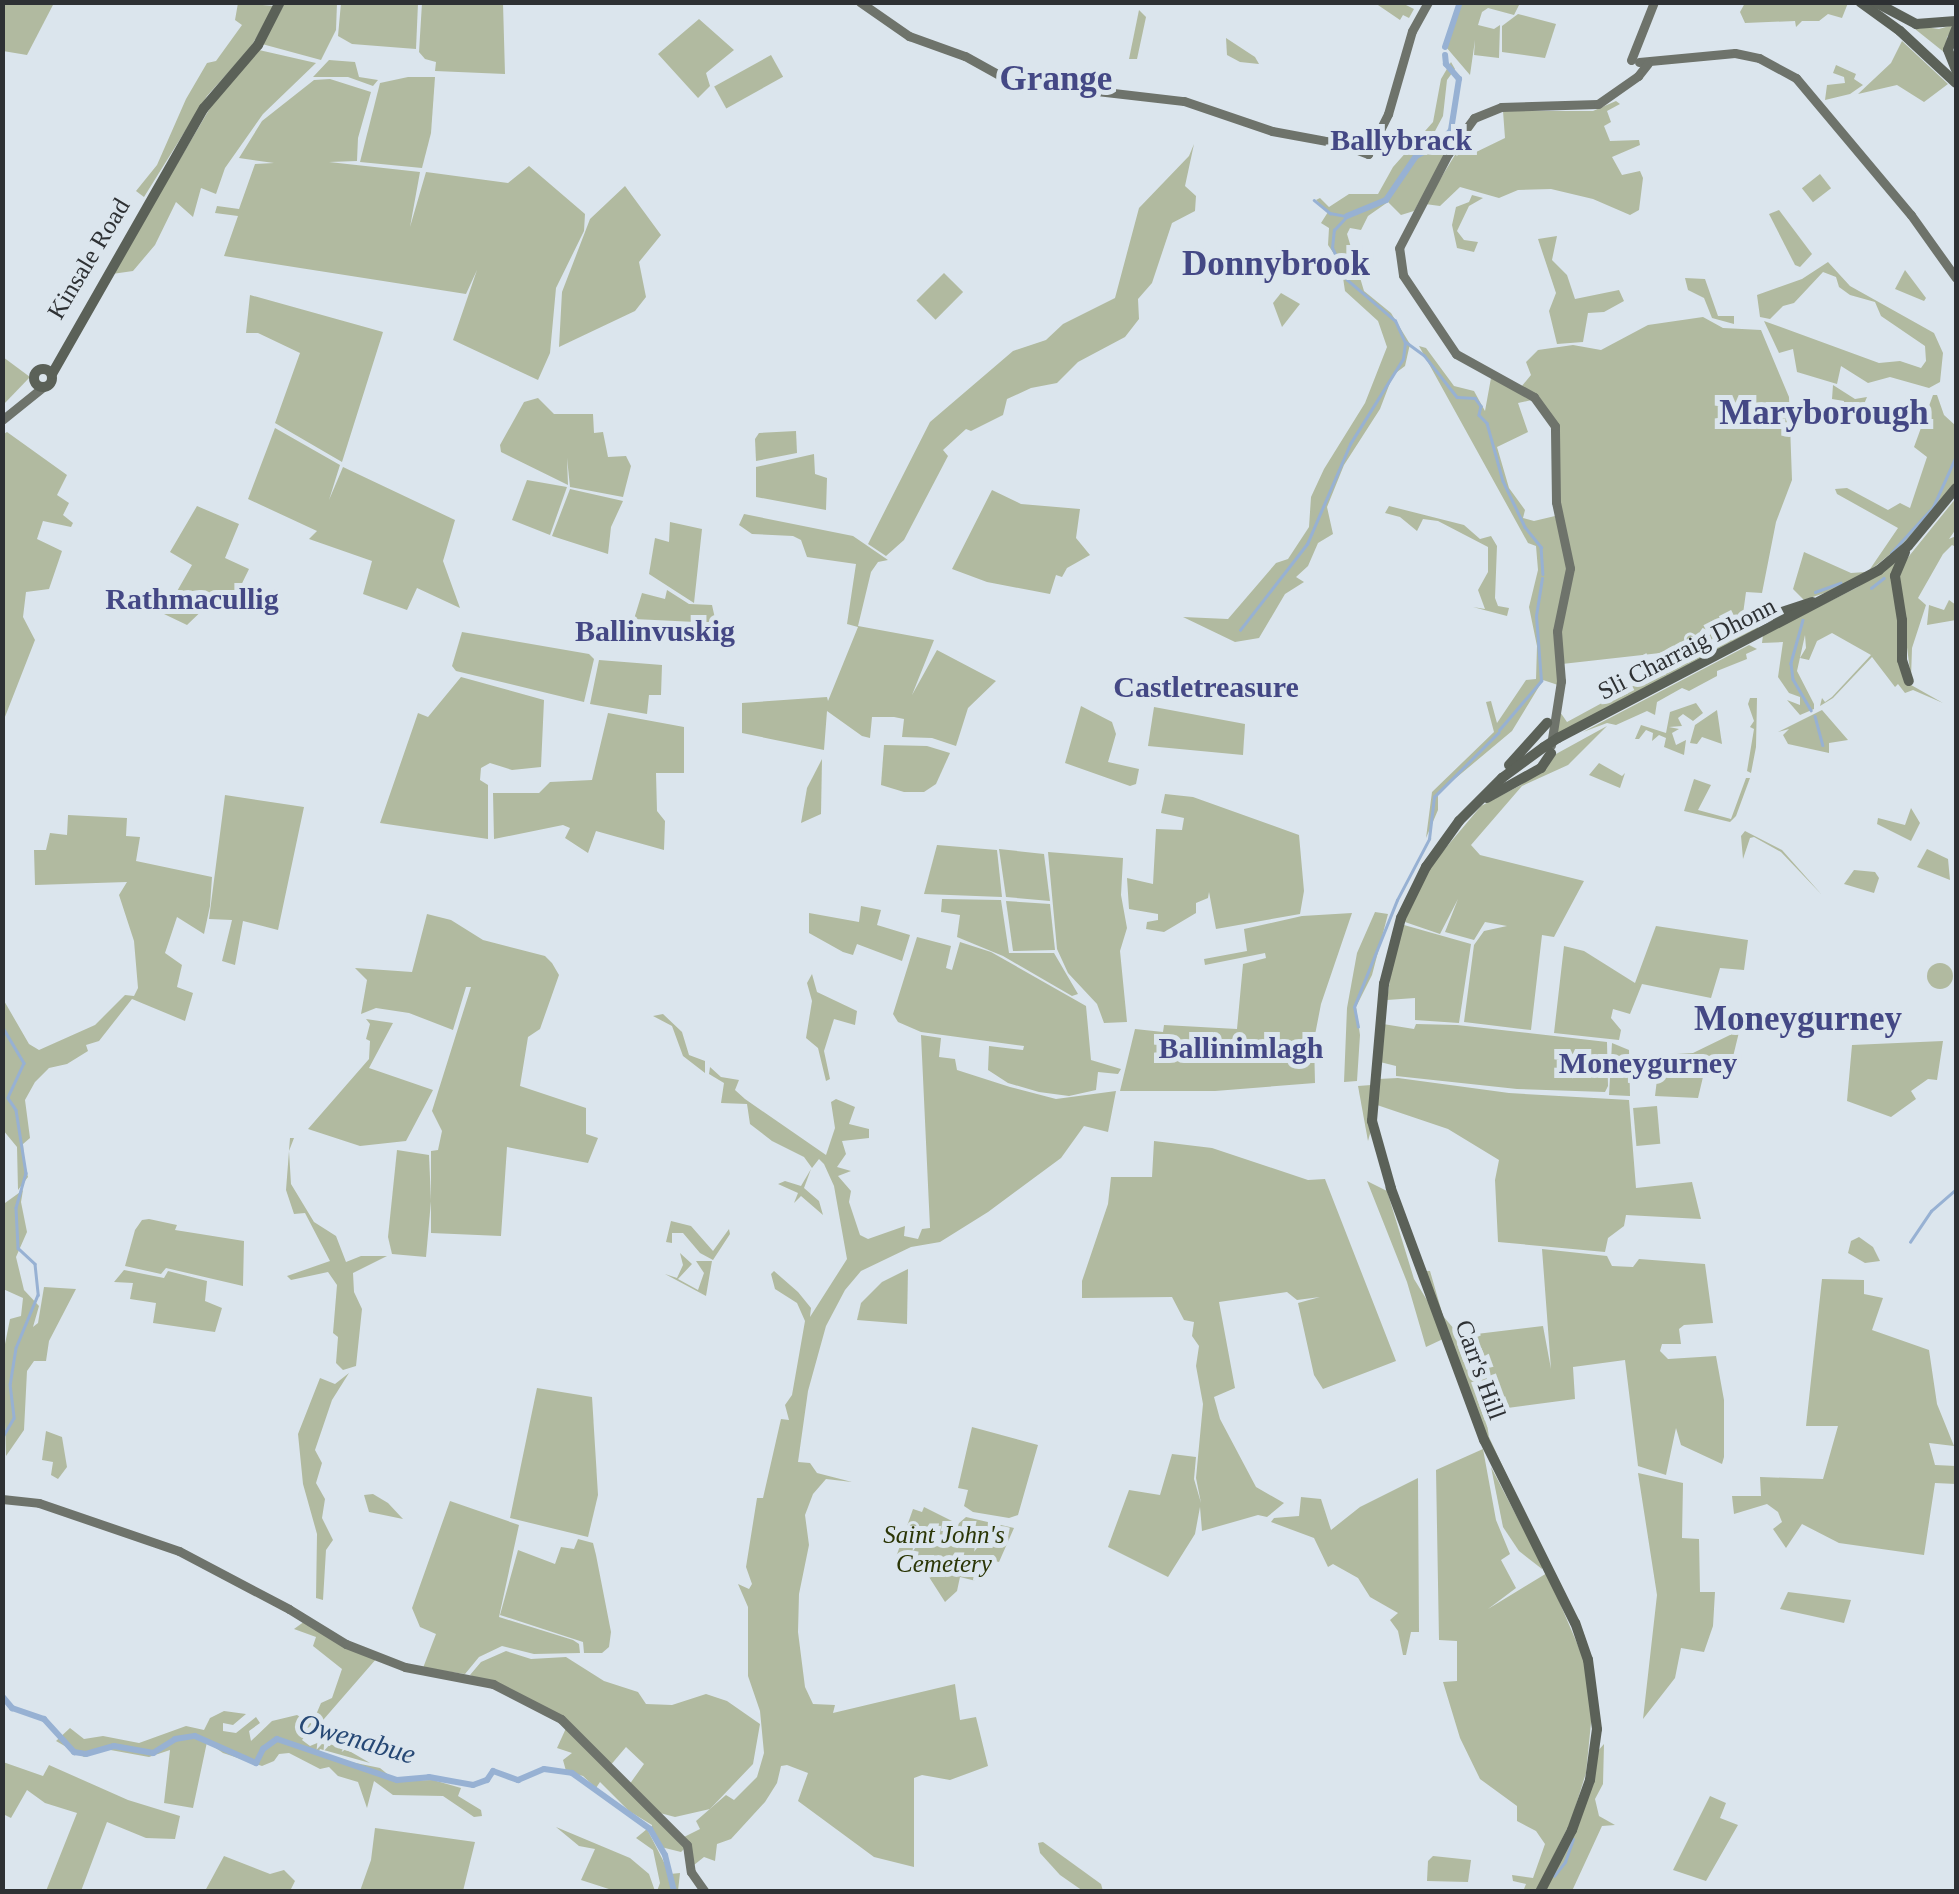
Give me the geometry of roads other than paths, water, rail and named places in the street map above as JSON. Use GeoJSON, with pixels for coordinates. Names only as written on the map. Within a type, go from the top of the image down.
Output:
{"type":"FeatureCollection","features":[{"type":"Feature","properties":{"kind":"highway","name":"Kinsale Road"},"geometry":{"type":"LineString","coordinates":[[38,384],[50,384],[50,362],[204,108],[258,46],[280,2]]}},
{"type":"Feature","properties":{"kind":"highway"},"geometry":{"type":"LineString","coordinates":[[1860,2],[1915,44],[1956,84]]}},
{"type":"Feature","properties":{"kind":"highway"},"geometry":{"type":"LineString","coordinates":[[1873,2],[1916,24],[1956,21]]}},
{"type":"Feature","properties":{"kind":"highway"},"geometry":{"type":"LineString","coordinates":[[1873,2],[1956,72]]}},
{"type":"Feature","properties":{"kind":"highway"},"geometry":{"type":"LineString","coordinates":[[1956,29],[1948,50],[1956,72]]}},
{"type":"Feature","properties":{"kind":"highway","name":"Sli Charraig Dhonn"},"geometry":{"type":"LineString","coordinates":[[1438,849],[1489,790],[1548,750],[1558,738],[1842,592],[1908,546],[1956,488]]}},
{"type":"Feature","properties":{"kind":"highway"},"geometry":{"type":"LineString","coordinates":[[1908,546],[1895,576],[1902,620],[1902,660],[1909,681]]}},
{"type":"Feature","properties":{"kind":"highway"},"geometry":{"type":"LineString","coordinates":[[1765,615],[1842,592]]}},
{"type":"Feature","properties":{"kind":"highway"},"geometry":{"type":"LineString","coordinates":[[1438,849],[1464,812],[1550,724]]}},
{"type":"Feature","properties":{"kind":"highway","name":"Carr's Hill"},"geometry":{"type":"LineString","coordinates":[[1438,849],[1407,904],[1392,946],[1372,1120],[1391,1188],[1484,1440],[1575,1623],[1588,1660],[1597,1729],[1590,1780],[1572,1830],[1540,1892]]}},
{"type":"Feature","properties":{"kind":"main road"},"geometry":{"type":"LineString","coordinates":[[860,2],[909,36],[965,56],[1010,81],[1184,100],[1292,137],[1353,147],[1368,154],[1388,114],[1414,26],[1428,2]]}},
{"type":"Feature","properties":{"kind":"main road"},"geometry":{"type":"LineString","coordinates":[[1639,61],[1654,2]]}},
{"type":"Feature","properties":{"kind":"main road"},"geometry":{"type":"LineString","coordinates":[[1548,750],[1561,681],[1557,631],[1570,568],[1556,502],[1554,424],[1534,397],[1456,354],[1403,275],[1399,248],[1448,154],[1474,118],[1502,106],[1591,106],[1612,97],[1629,79],[1626,66],[1639,61],[1745,54],[1796,78],[1911,215],[1956,278]]}},
{"type":"Feature","properties":{"kind":"main road"},"geometry":{"type":"LineString","coordinates":[[1353,147],[1368,145],[1376,138]]}},
{"type":"Feature","properties":{"kind":"main road"},"geometry":{"type":"LineString","coordinates":[[2,419],[38,384]]}},
{"type":"Feature","properties":{"kind":"main road"},"geometry":{"type":"LineString","coordinates":[[2,1498],[38,1503],[179,1551],[346,1644],[405,1667],[503,1688],[569,1725],[684,1842],[691,1872],[705,1892]]}},
{"type":"Feature","properties":{"kind":"waterway"},"geometry":{"type":"LineString","coordinates":[[1445,47],[1460,2]]}},
{"type":"Feature","properties":{"kind":"waterway"},"geometry":{"type":"LineString","coordinates":[[1347,216],[1386,200],[1416,156],[1439,144],[1451,130],[1459,79],[1446,64],[1445,55]]}},
{"type":"Feature","properties":{"kind":"waterway"},"geometry":{"type":"LineString","coordinates":[[1314,200],[1330,213],[1346,216]]}},
{"type":"Feature","properties":{"kind":"waterway"},"geometry":{"type":"LineString","coordinates":[[1240,630],[1307,544],[1350,444],[1403,359],[1405,343],[1395,321],[1347,280],[1332,248],[1334,230],[1347,216]]}},
{"type":"Feature","properties":{"kind":"waterway"},"geometry":{"type":"LineString","coordinates":[[1406,342],[1424,355],[1457,397],[1475,398],[1481,406],[1479,415],[1487,423],[1503,481],[1525,527],[1541,547],[1543,574]]}},
{"type":"Feature","properties":{"kind":"waterway"},"geometry":{"type":"LineString","coordinates":[[1891,553],[1933,507],[1956,456]]}},
{"type":"Feature","properties":{"kind":"waterway"},"geometry":{"type":"LineString","coordinates":[[1499,730],[1541,681],[1536,616],[1542,578]]}},
{"type":"Feature","properties":{"kind":"waterway"},"geometry":{"type":"LineString","coordinates":[[1871,588],[1884,578]]}},
{"type":"Feature","properties":{"kind":"waterway"},"geometry":{"type":"LineString","coordinates":[[1815,592],[1840,583]]}},
{"type":"Feature","properties":{"kind":"waterway"},"geometry":{"type":"LineString","coordinates":[[1803,620],[1791,663],[1793,679],[1811,710]]}},
{"type":"Feature","properties":{"kind":"waterway"},"geometry":{"type":"LineString","coordinates":[[1815,716],[1823,745]]}},
{"type":"Feature","properties":{"kind":"waterway"},"geometry":{"type":"LineString","coordinates":[[1358,1027],[1354,1007],[1397,900],[1429,839],[1434,797],[1498,733]]}},
{"type":"Feature","properties":{"kind":"waterway"},"geometry":{"type":"LineString","coordinates":[[2,1026],[24,1063],[8,1098],[16,1110],[26,1173],[16,1208],[18,1248],[35,1264],[38,1295],[16,1348],[10,1384],[14,1418],[2,1439]]}},
{"type":"Feature","properties":{"kind":"waterway"},"geometry":{"type":"LineString","coordinates":[[1910,1242],[1931,1211],[1956,1189]]}},
{"type":"Feature","properties":{"kind":"waterway","name":"Owenabue"},"geometry":{"type":"LineString","coordinates":[[2,1696],[12,1708],[44,1719],[74,1752],[86,1754],[114,1746],[153,1753],[175,1739],[195,1736],[256,1763],[263,1749],[277,1739],[397,1780],[429,1777],[473,1785],[487,1780],[493,1771],[518,1780],[544,1769],[572,1773],[650,1829],[665,1855],[674,1892]]}},
{"type":"Feature","properties":{"kind":"waterway"},"geometry":{"type":"LineString","coordinates":[[1554,1876],[1565,1862],[1573,1839]]}},
{"type":"Feature","properties":{"kind":"district","name":"Grange"},"geometry":{"type":"Point","coordinates":[1056,79]}},
{"type":"Feature","properties":{"kind":"district","name":"Ballybrack"},"geometry":{"type":"Point","coordinates":[1401,140]}},
{"type":"Feature","properties":{"kind":"district","name":"Donnybrook"},"geometry":{"type":"Point","coordinates":[1276,264]}},
{"type":"Feature","properties":{"kind":"district","name":"Maryborough"},"geometry":{"type":"Point","coordinates":[1824,413]}},
{"type":"Feature","properties":{"kind":"district","name":"Rathmacullig"},"geometry":{"type":"Point","coordinates":[192,599]}},
{"type":"Feature","properties":{"kind":"district","name":"Ballinvuskig"},"geometry":{"type":"Point","coordinates":[655,631]}},
{"type":"Feature","properties":{"kind":"district","name":"Castletreasure"},"geometry":{"type":"Point","coordinates":[1206,687]}},
{"type":"Feature","properties":{"kind":"district","name":"Moneygurney"},"geometry":{"type":"Point","coordinates":[1798,1019]}},
{"type":"Feature","properties":{"kind":"district","name":"Ballinimlagh"},"geometry":{"type":"Point","coordinates":[1241,1048]}},
{"type":"Feature","properties":{"kind":"district","name":"Moneygurney"},"geometry":{"type":"Point","coordinates":[1648,1063]}},
{"type":"Feature","properties":{"kind":"park label","name":"Saint John's Cemetery"},"geometry":{"type":"Point","coordinates":[944,1550]}}]}
